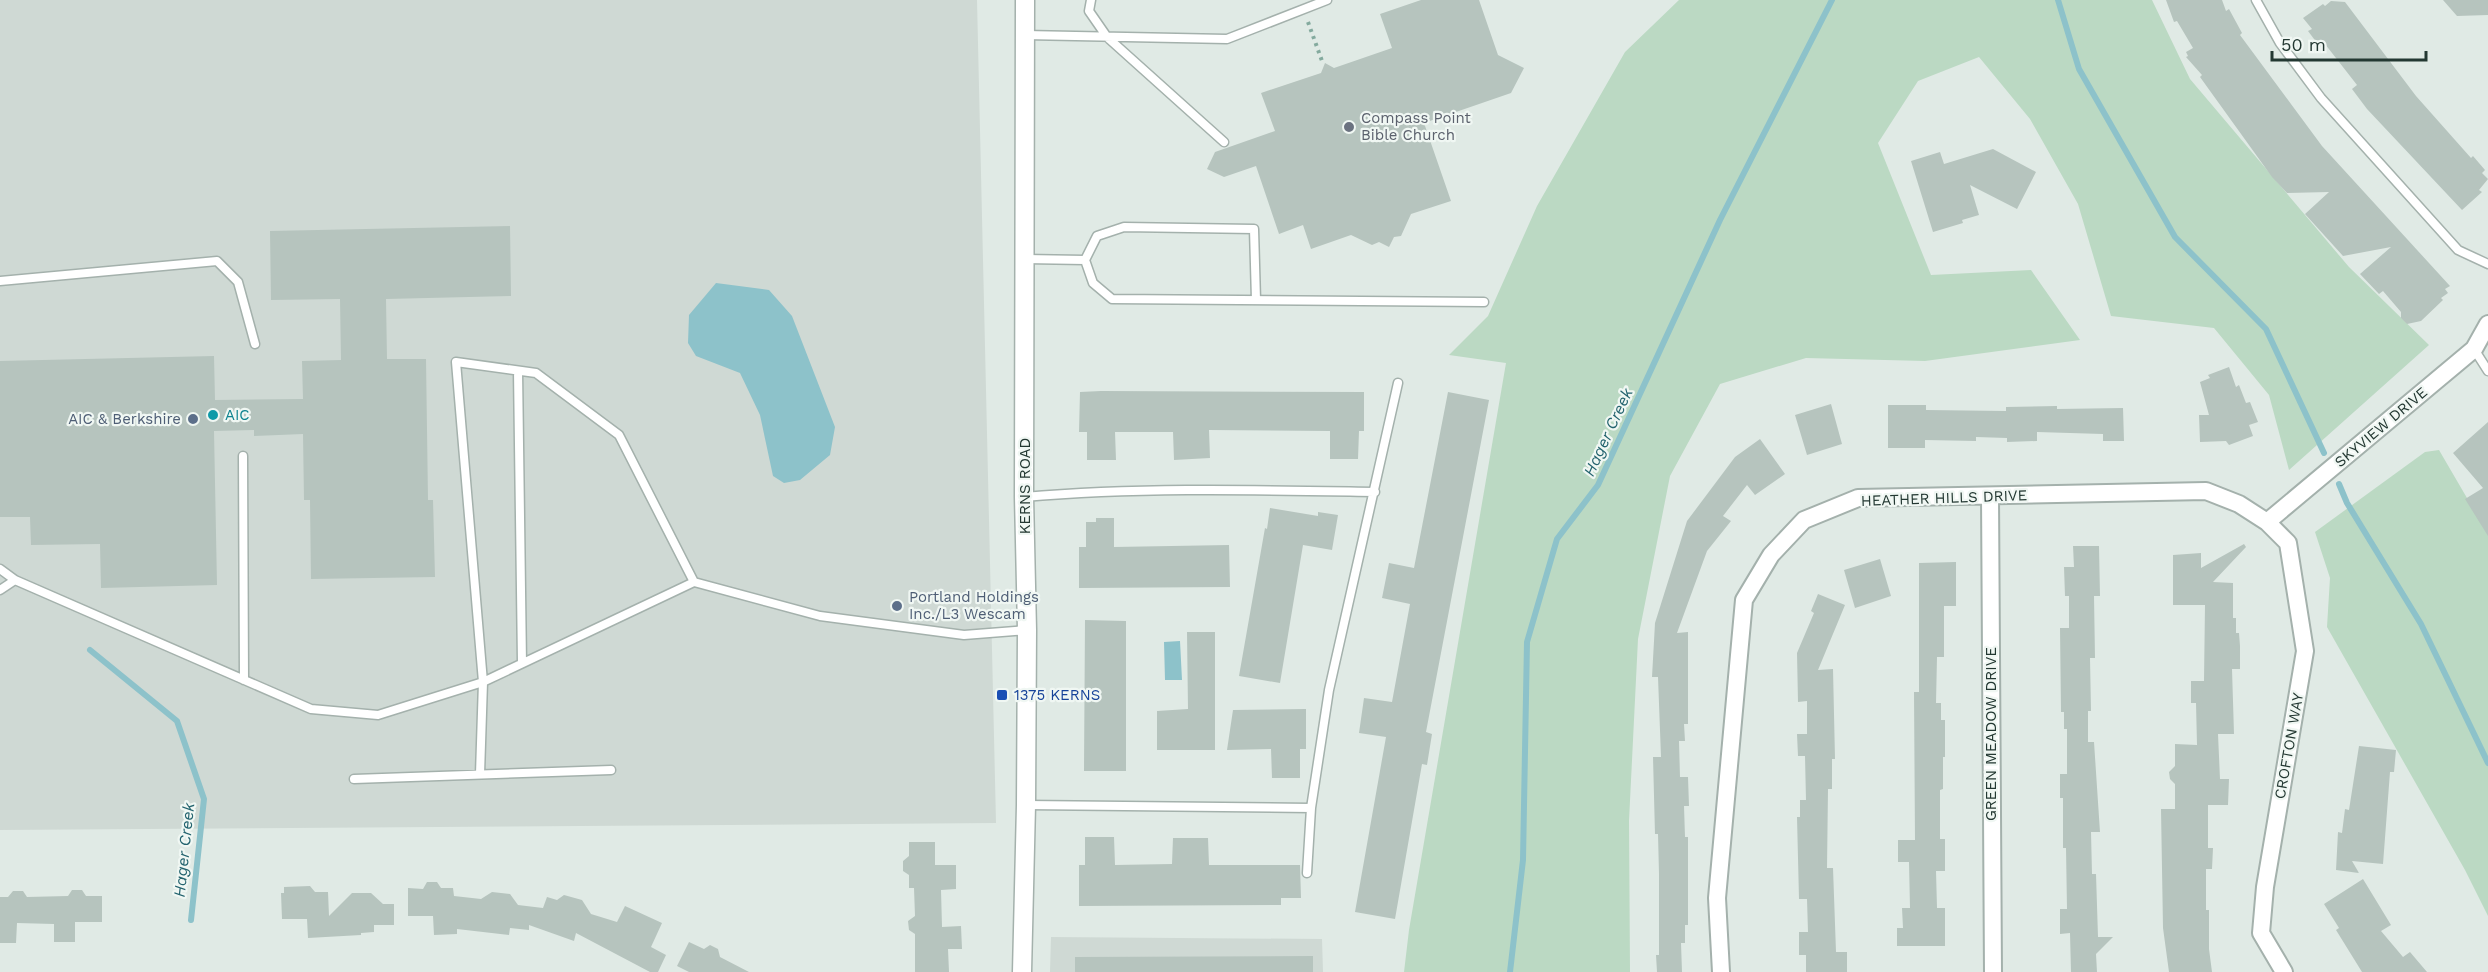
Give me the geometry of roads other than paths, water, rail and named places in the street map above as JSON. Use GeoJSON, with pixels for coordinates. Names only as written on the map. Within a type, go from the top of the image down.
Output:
{"type":"FeatureCollection","features":[{"type":"Feature","properties":{"kind":"street","name":"KERNS ROAD"},"geometry":{"type":"LineString","coordinates":[[1022,972],[1027,630],[1024,497],[1025,0]]}},
{"type":"Feature","properties":{"kind":"street","name":"SKYVIEW DRIVE"},"geometry":{"type":"LineString","coordinates":[[2267,522],[2474,349],[2488,324]]}},
{"type":"Feature","properties":{"kind":"street","name":"HEATHER HILLS DRIVE"},"geometry":{"type":"LineString","coordinates":[[1721,972],[1717,898],[1743,600],[1771,555],[1804,520],[1858,498],[2206,491],[2239,504],[2267,522]]}},
{"type":"Feature","properties":{"kind":"street","name":"GREEN MEADOW DRIVE"},"geometry":{"type":"LineString","coordinates":[[1990,496],[1993,972]]}},
{"type":"Feature","properties":{"kind":"street","name":"CROFTON WAY"},"geometry":{"type":"LineString","coordinates":[[2267,522],[2288,543],[2305,651],[2265,887],[2261,933],[2284,972]]}},
{"type":"Feature","properties":{"kind":"lane"},"geometry":{"type":"LineString","coordinates":[[1091,0],[1089,11],[1107,36],[1224,142]]}},
{"type":"Feature","properties":{"kind":"lane"},"geometry":{"type":"LineString","coordinates":[[1025,35],[1227,39],[1327,0]]}},
{"type":"Feature","properties":{"kind":"lane"},"geometry":{"type":"LineString","coordinates":[[2256,0],[2280,44],[2329,106],[2458,250],[2488,264]]}},
{"type":"Feature","properties":{"kind":"lane"},"geometry":{"type":"LineString","coordinates":[[1256,300],[1254,229],[1124,227],[1097,236],[1085,260],[1093,283],[1112,299],[1484,302]]}},
{"type":"Feature","properties":{"kind":"lane"},"geometry":{"type":"LineString","coordinates":[[1025,258],[1085,260]]}},
{"type":"Feature","properties":{"kind":"lane"},"geometry":{"type":"LineString","coordinates":[[0,280],[218,261],[238,282],[255,344]]}},
{"type":"Feature","properties":{"kind":"lane"},"geometry":{"type":"LineString","coordinates":[[2474,349],[2488,370]]}},
{"type":"Feature","properties":{"kind":"lane"},"geometry":{"type":"LineString","coordinates":[[480,774],[483,682],[456,362],[536,373],[619,435],[694,582]]}},
{"type":"Feature","properties":{"kind":"lane"},"geometry":{"type":"LineString","coordinates":[[518,371],[522,663]]}},
{"type":"Feature","properties":{"kind":"lane"},"geometry":{"type":"LineString","coordinates":[[1307,873],[1311,808],[1329,690],[1398,383]]}},
{"type":"Feature","properties":{"kind":"lane"},"geometry":{"type":"LineString","coordinates":[[243,456],[244,680]]}},
{"type":"Feature","properties":{"kind":"lane"},"geometry":{"type":"LineString","coordinates":[[1024,497],[1119,491],[1221,489],[1375,492]]}},
{"type":"Feature","properties":{"kind":"lane"},"geometry":{"type":"LineString","coordinates":[[0,569],[15,580],[311,709],[378,715],[483,682],[694,582],[820,616],[964,635],[1027,630]]}},
{"type":"Feature","properties":{"kind":"lane"},"geometry":{"type":"LineString","coordinates":[[0,590],[15,580]]}},
{"type":"Feature","properties":{"kind":"lane"},"geometry":{"type":"LineString","coordinates":[[354,779],[611,770]]}},
{"type":"Feature","properties":{"kind":"lane"},"geometry":{"type":"LineString","coordinates":[[1026,805],[1311,808]]}},
{"type":"Feature","properties":{"kind":"water"},"geometry":{"type":"Polygon","coordinates":[[[716,283],[769,290],[792,316],[835,427],[830,455],[800,480],[784,483],[773,476],[760,415],[740,373],[696,356],[688,343],[689,315],[716,283]]]}},
{"type":"Feature","properties":{"kind":"water"},"geometry":{"type":"Polygon","coordinates":[[[1180,641],[1182,680],[1165,680],[1164,642],[1180,641]]]}},
{"type":"Feature","properties":{"kind":"waterway","name":"Hager Creek"},"geometry":{"type":"LineString","coordinates":[[1510,972],[1523,860],[1527,642],[1557,539],[1598,485],[1720,220],[1832,0]]}},
{"type":"Feature","properties":{"kind":"waterway"},"geometry":{"type":"LineString","coordinates":[[2058,0],[2079,69],[2175,237],[2266,329],[2324,453]]}},
{"type":"Feature","properties":{"kind":"waterway"},"geometry":{"type":"LineString","coordinates":[[2339,484],[2347,503],[2421,624],[2488,763]]}},
{"type":"Feature","properties":{"kind":"waterway","name":"Hager Creek"},"geometry":{"type":"LineString","coordinates":[[90,650],[177,721],[204,799],[191,920]]}},
{"type":"Feature","properties":{"kind":"place","name":"Compass Point Bible Church"},"geometry":{"type":"Point","coordinates":[1349,127]}},
{"type":"Feature","properties":{"kind":"place","name":"AIC"},"geometry":{"type":"Point","coordinates":[213,415]}},
{"type":"Feature","properties":{"kind":"place","name":"AIC & Berkshire"},"geometry":{"type":"Point","coordinates":[193,419]}},
{"type":"Feature","properties":{"kind":"place","name":"Portland Holdings Inc./L3 Wescam"},"geometry":{"type":"Point","coordinates":[897,606]}},
{"type":"Feature","properties":{"kind":"place","name":"1375 KERNS"},"geometry":{"type":"Point","coordinates":[1002,695]}}]}
